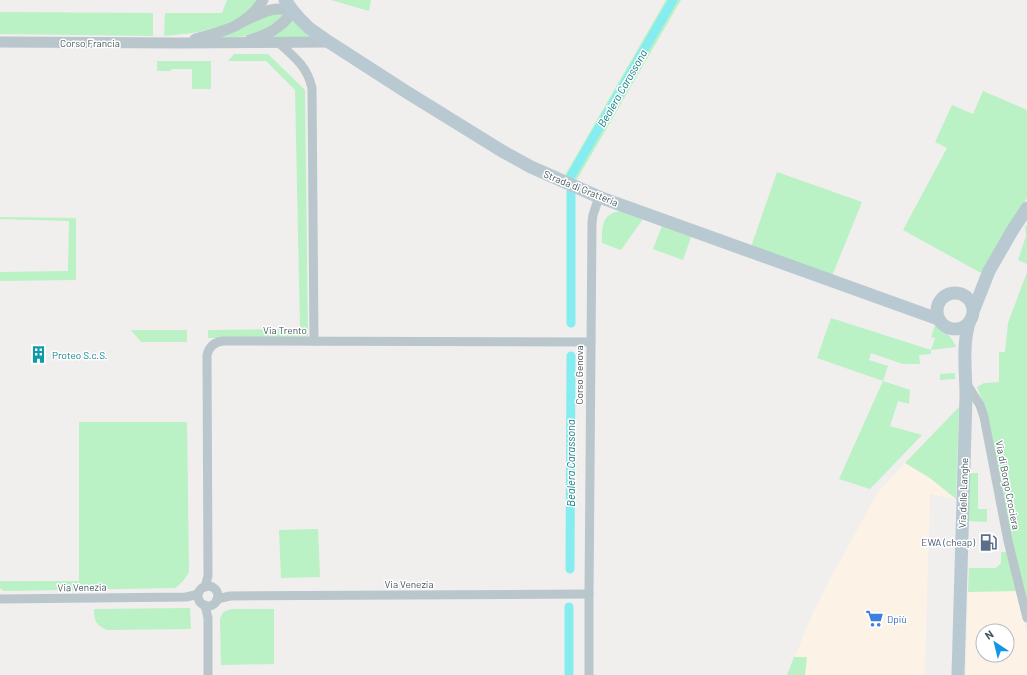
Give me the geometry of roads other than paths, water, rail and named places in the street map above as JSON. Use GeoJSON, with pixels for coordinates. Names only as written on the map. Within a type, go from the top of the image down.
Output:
{"type":"FeatureCollection","features":[{"type":"Feature","properties":{"kind":"main road","name":"Strada di Gratteria"},"geometry":{"type":"LineString","coordinates":[[285,0],[292,11],[309,28],[328,42],[502,151],[542,172],[599,197],[938,320]]}},
{"type":"Feature","properties":{"kind":"main road"},"geometry":{"type":"LineString","coordinates":[[961,293],[974,287],[983,279],[1027,208]]}},
{"type":"Feature","properties":{"kind":"main road","name":"Via delle Langhe"},"geometry":{"type":"LineString","coordinates":[[958,675],[966,333],[989,271]]}},
{"type":"Feature","properties":{"kind":"main road"},"geometry":{"type":"LineString","coordinates":[[938,320],[936,312],[937,305],[947,294],[954,292],[967,296],[972,302],[974,309]]}},
{"type":"Feature","properties":{"kind":"main road","name":"Strada di Gratteria"},"geometry":{"type":"LineString","coordinates":[[912,310],[927,309],[937,305]]}},
{"type":"Feature","properties":{"kind":"main road","name":"Via delle Langhe"},"geometry":{"type":"LineString","coordinates":[[938,320],[943,325],[952,329],[963,347],[965,359]]}},
{"type":"Feature","properties":{"kind":"main road"},"geometry":{"type":"LineString","coordinates":[[952,329],[957,330],[964,328],[970,323]]}},
{"type":"Feature","properties":{"kind":"street","name":"Corso Francia"},"geometry":{"type":"LineString","coordinates":[[244,21],[256,10],[263,0]]}},
{"type":"Feature","properties":{"kind":"street","name":"Corso Francia"},"geometry":{"type":"LineString","coordinates":[[179,43],[216,34],[262,12],[281,9],[292,11],[286,20],[268,34],[240,43]]}},
{"type":"Feature","properties":{"kind":"street","name":"Corso Francia"},"geometry":{"type":"LineString","coordinates":[[0,42],[328,42]]}},
{"type":"Feature","properties":{"kind":"street"},"geometry":{"type":"LineString","coordinates":[[279,43],[302,65],[311,80],[312,88],[314,341]]}},
{"type":"Feature","properties":{"kind":"street","name":"Corso Genova"},"geometry":{"type":"LineString","coordinates":[[589,675],[592,218],[599,197]]}},
{"type":"Feature","properties":{"kind":"street","name":"Via Trento"},"geometry":{"type":"LineString","coordinates":[[208,675],[208,355],[210,348],[215,343],[221,341],[591,342]]}},
{"type":"Feature","properties":{"kind":"street","name":"Via di Borgo Crociera"},"geometry":{"type":"LineString","coordinates":[[966,382],[980,405],[984,415],[1006,534],[1027,618]]}},
{"type":"Feature","properties":{"kind":"street","name":"Via Venezia"},"geometry":{"type":"LineString","coordinates":[[1,599],[195,595],[589,594]]}},
{"type":"Feature","properties":{"kind":"waterway","name":"Bealera Carassona"},"geometry":{"type":"LineString","coordinates":[[571,176],[673,0]]}},
{"type":"Feature","properties":{"kind":"waterway","name":"Bealera Carassona"},"geometry":{"type":"LineString","coordinates":[[571,192],[571,323]]}},
{"type":"Feature","properties":{"kind":"waterway","name":"Bealera Carassona"},"geometry":{"type":"LineString","coordinates":[[570,569],[571,356]]}},
{"type":"Feature","properties":{"kind":"waterway","name":"Bealera Carassona"},"geometry":{"type":"LineString","coordinates":[[569,607],[569,675]]}},
{"type":"Feature","properties":{"kind":"place","name":"Proteo S.c.S."},"geometry":{"type":"Point","coordinates":[39,355]}},
{"type":"Feature","properties":{"kind":"place","name":"EWA (cheap)"},"geometry":{"type":"Point","coordinates":[988,542]}},
{"type":"Feature","properties":{"kind":"place","name":"Dpiù"},"geometry":{"type":"Point","coordinates":[874,619]}}]}
